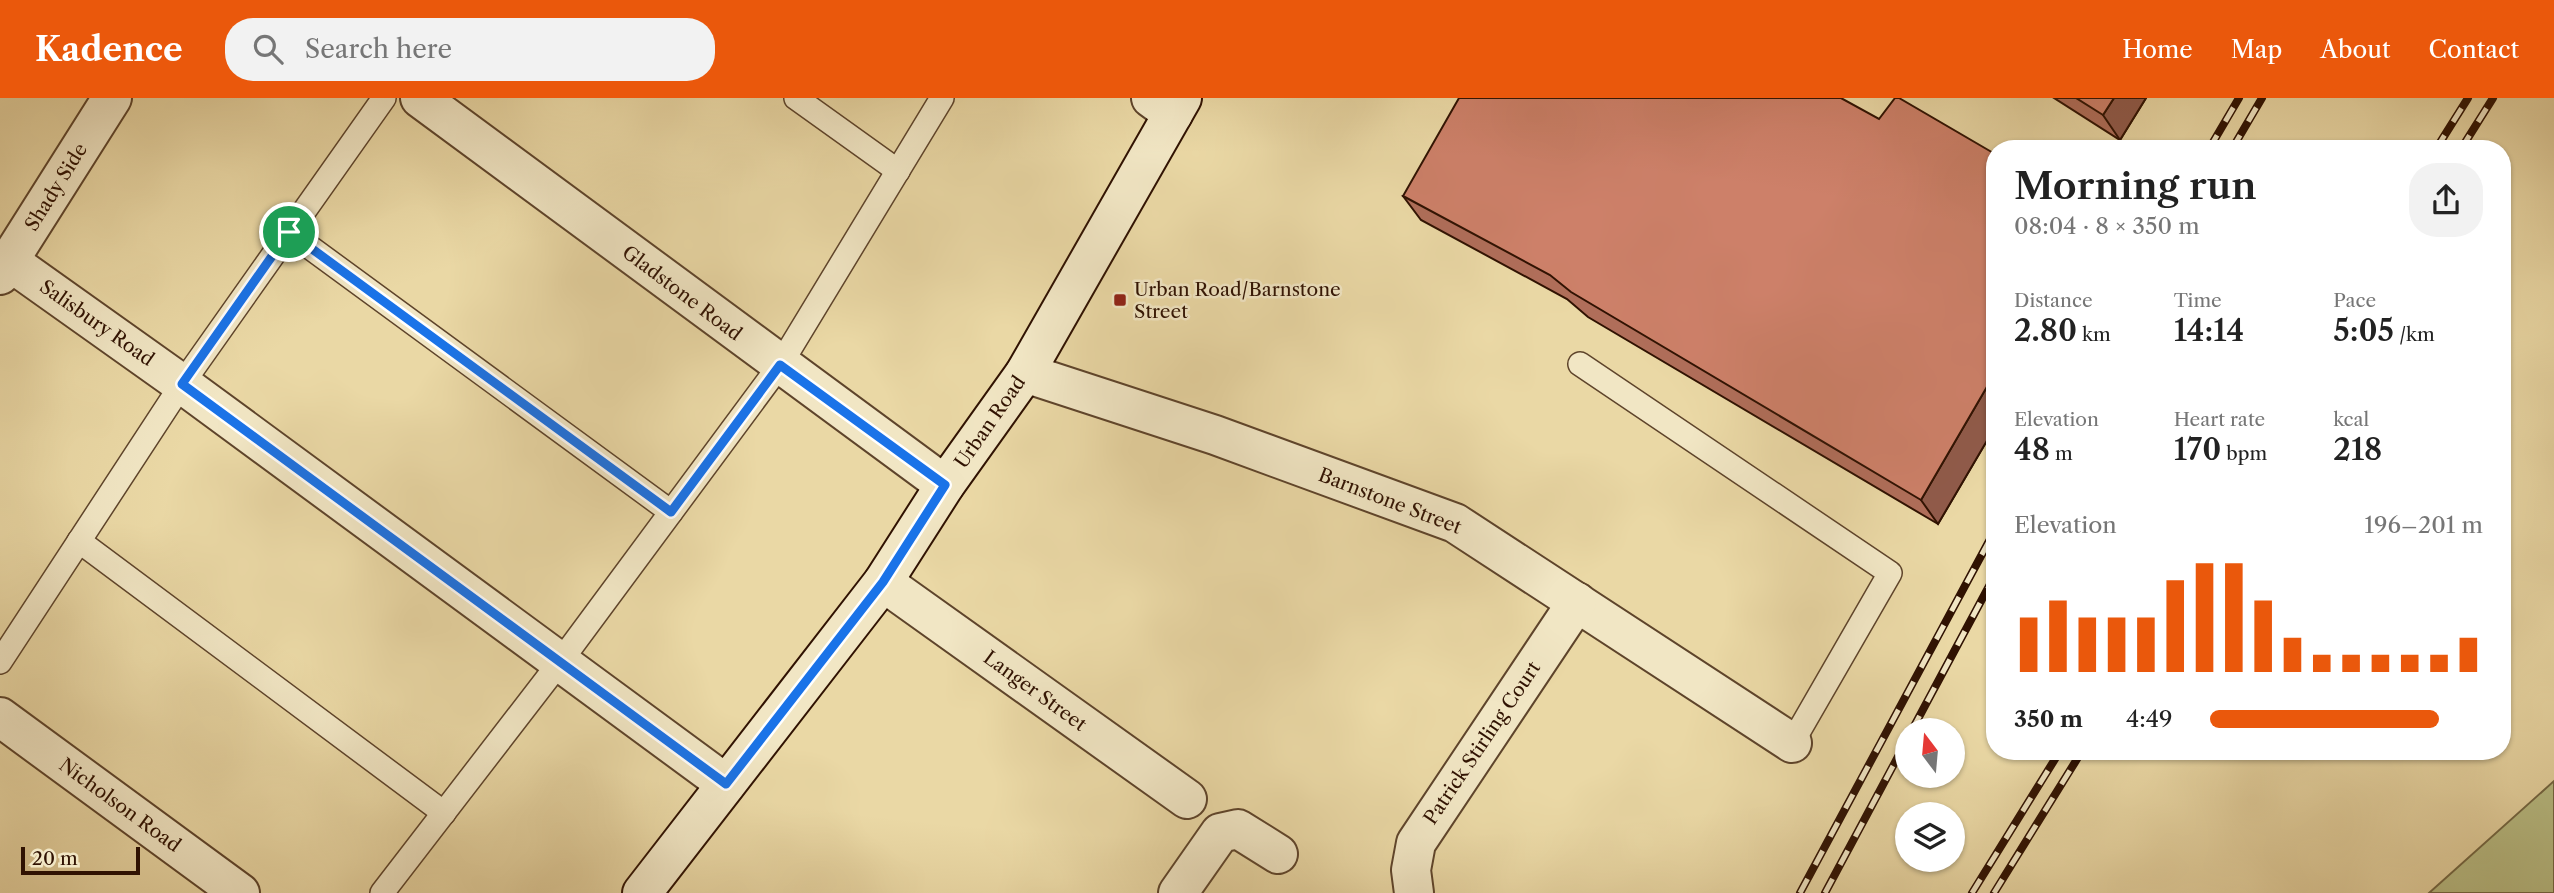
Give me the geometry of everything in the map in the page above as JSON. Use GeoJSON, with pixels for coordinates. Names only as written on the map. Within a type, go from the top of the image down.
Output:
{"type":"FeatureCollection","features":[{"type":"Feature","properties":{"kind":"street","name":"Shady Side"},"geometry":{"type":"LineString","coordinates":[[5,268],[112,98]]}},
{"type":"Feature","properties":{"kind":"street","name":"Gladstone Road"},"geometry":{"type":"LineString","coordinates":[[420,98],[945,485]]}},
{"type":"Feature","properties":{"kind":"street","name":"Urban Road"},"geometry":{"type":"LineString","coordinates":[[642,893],[883,582],[945,485],[1025,373],[1168,103]]}},
{"type":"Feature","properties":{"kind":"street","name":"Salisbury Road"},"geometry":{"type":"LineString","coordinates":[[5,268],[182,384],[726,784]]}},
{"type":"Feature","properties":{"kind":"street","name":"Barnstone Street"},"geometry":{"type":"LineString","coordinates":[[1025,373],[1215,435],[1455,523],[1792,743]]}},
{"type":"Feature","properties":{"kind":"street","name":"Langer Street"},"geometry":{"type":"LineString","coordinates":[[883,582],[1187,799]]}},
{"type":"Feature","properties":{"kind":"street","name":"Patrick Stirling Court"},"geometry":{"type":"LineString","coordinates":[[1414,893],[1411,870],[1416,843],[1577,602]]}},
{"type":"Feature","properties":{"kind":"street","name":"Nicholson Road"},"geometry":{"type":"LineString","coordinates":[[0,717],[240,893]]}},
{"type":"Feature","properties":{"kind":"street"},"geometry":{"type":"LineString","coordinates":[[1178,893],[1220,834],[1238,829],[1278,854]]}},
{"type":"Feature","properties":{"kind":"lane"},"geometry":{"type":"LineString","coordinates":[[0,662],[182,384],[384,98]]}},
{"type":"Feature","properties":{"kind":"lane"},"geometry":{"type":"LineString","coordinates":[[796,98],[898,171]]}},
{"type":"Feature","properties":{"kind":"lane"},"geometry":{"type":"LineString","coordinates":[[382,893],[560,662],[780,365],[942,98]]}},
{"type":"Feature","properties":{"kind":"lane"},"geometry":{"type":"LineString","coordinates":[[289,232],[671,512]]}},
{"type":"Feature","properties":{"kind":"lane"},"geometry":{"type":"LineString","coordinates":[[1580,364],[1889,573],[1792,743]]}},
{"type":"Feature","properties":{"kind":"lane"},"geometry":{"type":"LineString","coordinates":[[79,541],[444,813]]}},
{"type":"Feature","properties":{"kind":"green space"},"geometry":{"type":"Polygon","coordinates":[[[2554,781],[2554,893],[2429,893],[2554,781]]]}},
{"type":"Feature","properties":{"kind":"building"},"geometry":{"type":"Polygon","coordinates":[[[1459,98],[1841,98],[1879,119],[1895,98],[1899,98],[1986,149],[1986,388],[1921,500],[1571,292],[1550,275],[1403,196],[1459,98]]]}},
{"type":"Feature","properties":{"kind":"building"},"geometry":{"type":"Polygon","coordinates":[[[2076,98],[2114,98],[2103,115],[2076,98]]]}},
{"type":"Feature","properties":{"kind":"railway"},"geometry":{"type":"LineString","coordinates":[[2214,140],[2239,98]]}},
{"type":"Feature","properties":{"kind":"railway"},"geometry":{"type":"LineString","coordinates":[[2237,140],[2262,98]]}},
{"type":"Feature","properties":{"kind":"railway"},"geometry":{"type":"LineString","coordinates":[[2442,140],[2468,98]]}},
{"type":"Feature","properties":{"kind":"railway"},"geometry":{"type":"LineString","coordinates":[[2467,140],[2493,98]]}},
{"type":"Feature","properties":{"kind":"railway"},"geometry":{"type":"LineString","coordinates":[[1800,893],[1986,547]]}},
{"type":"Feature","properties":{"kind":"railway"},"geometry":{"type":"LineString","coordinates":[[1918,718],[1986,592]]}},
{"type":"Feature","properties":{"kind":"railway"},"geometry":{"type":"LineString","coordinates":[[1972,893],[2054,760]]}},
{"type":"Feature","properties":{"kind":"railway"},"geometry":{"type":"LineString","coordinates":[[1994,893],[2076,760]]}},
{"type":"Feature","properties":{"kind":"railway"},"geometry":{"type":"LineString","coordinates":[[1825,893],[1895,762]]}},
{"type":"Feature","properties":{"kind":"place","name":"Urban Road/Barnstone Street"},"geometry":{"type":"Point","coordinates":[1120,300]}},
{"type":"Feature","properties":{"kind":"route"},"geometry":{"type":"LineString","coordinates":[[289,232],[671,512],[780,365],[945,485],[883,582],[726,784],[182,384],[289,232]]}}]}
